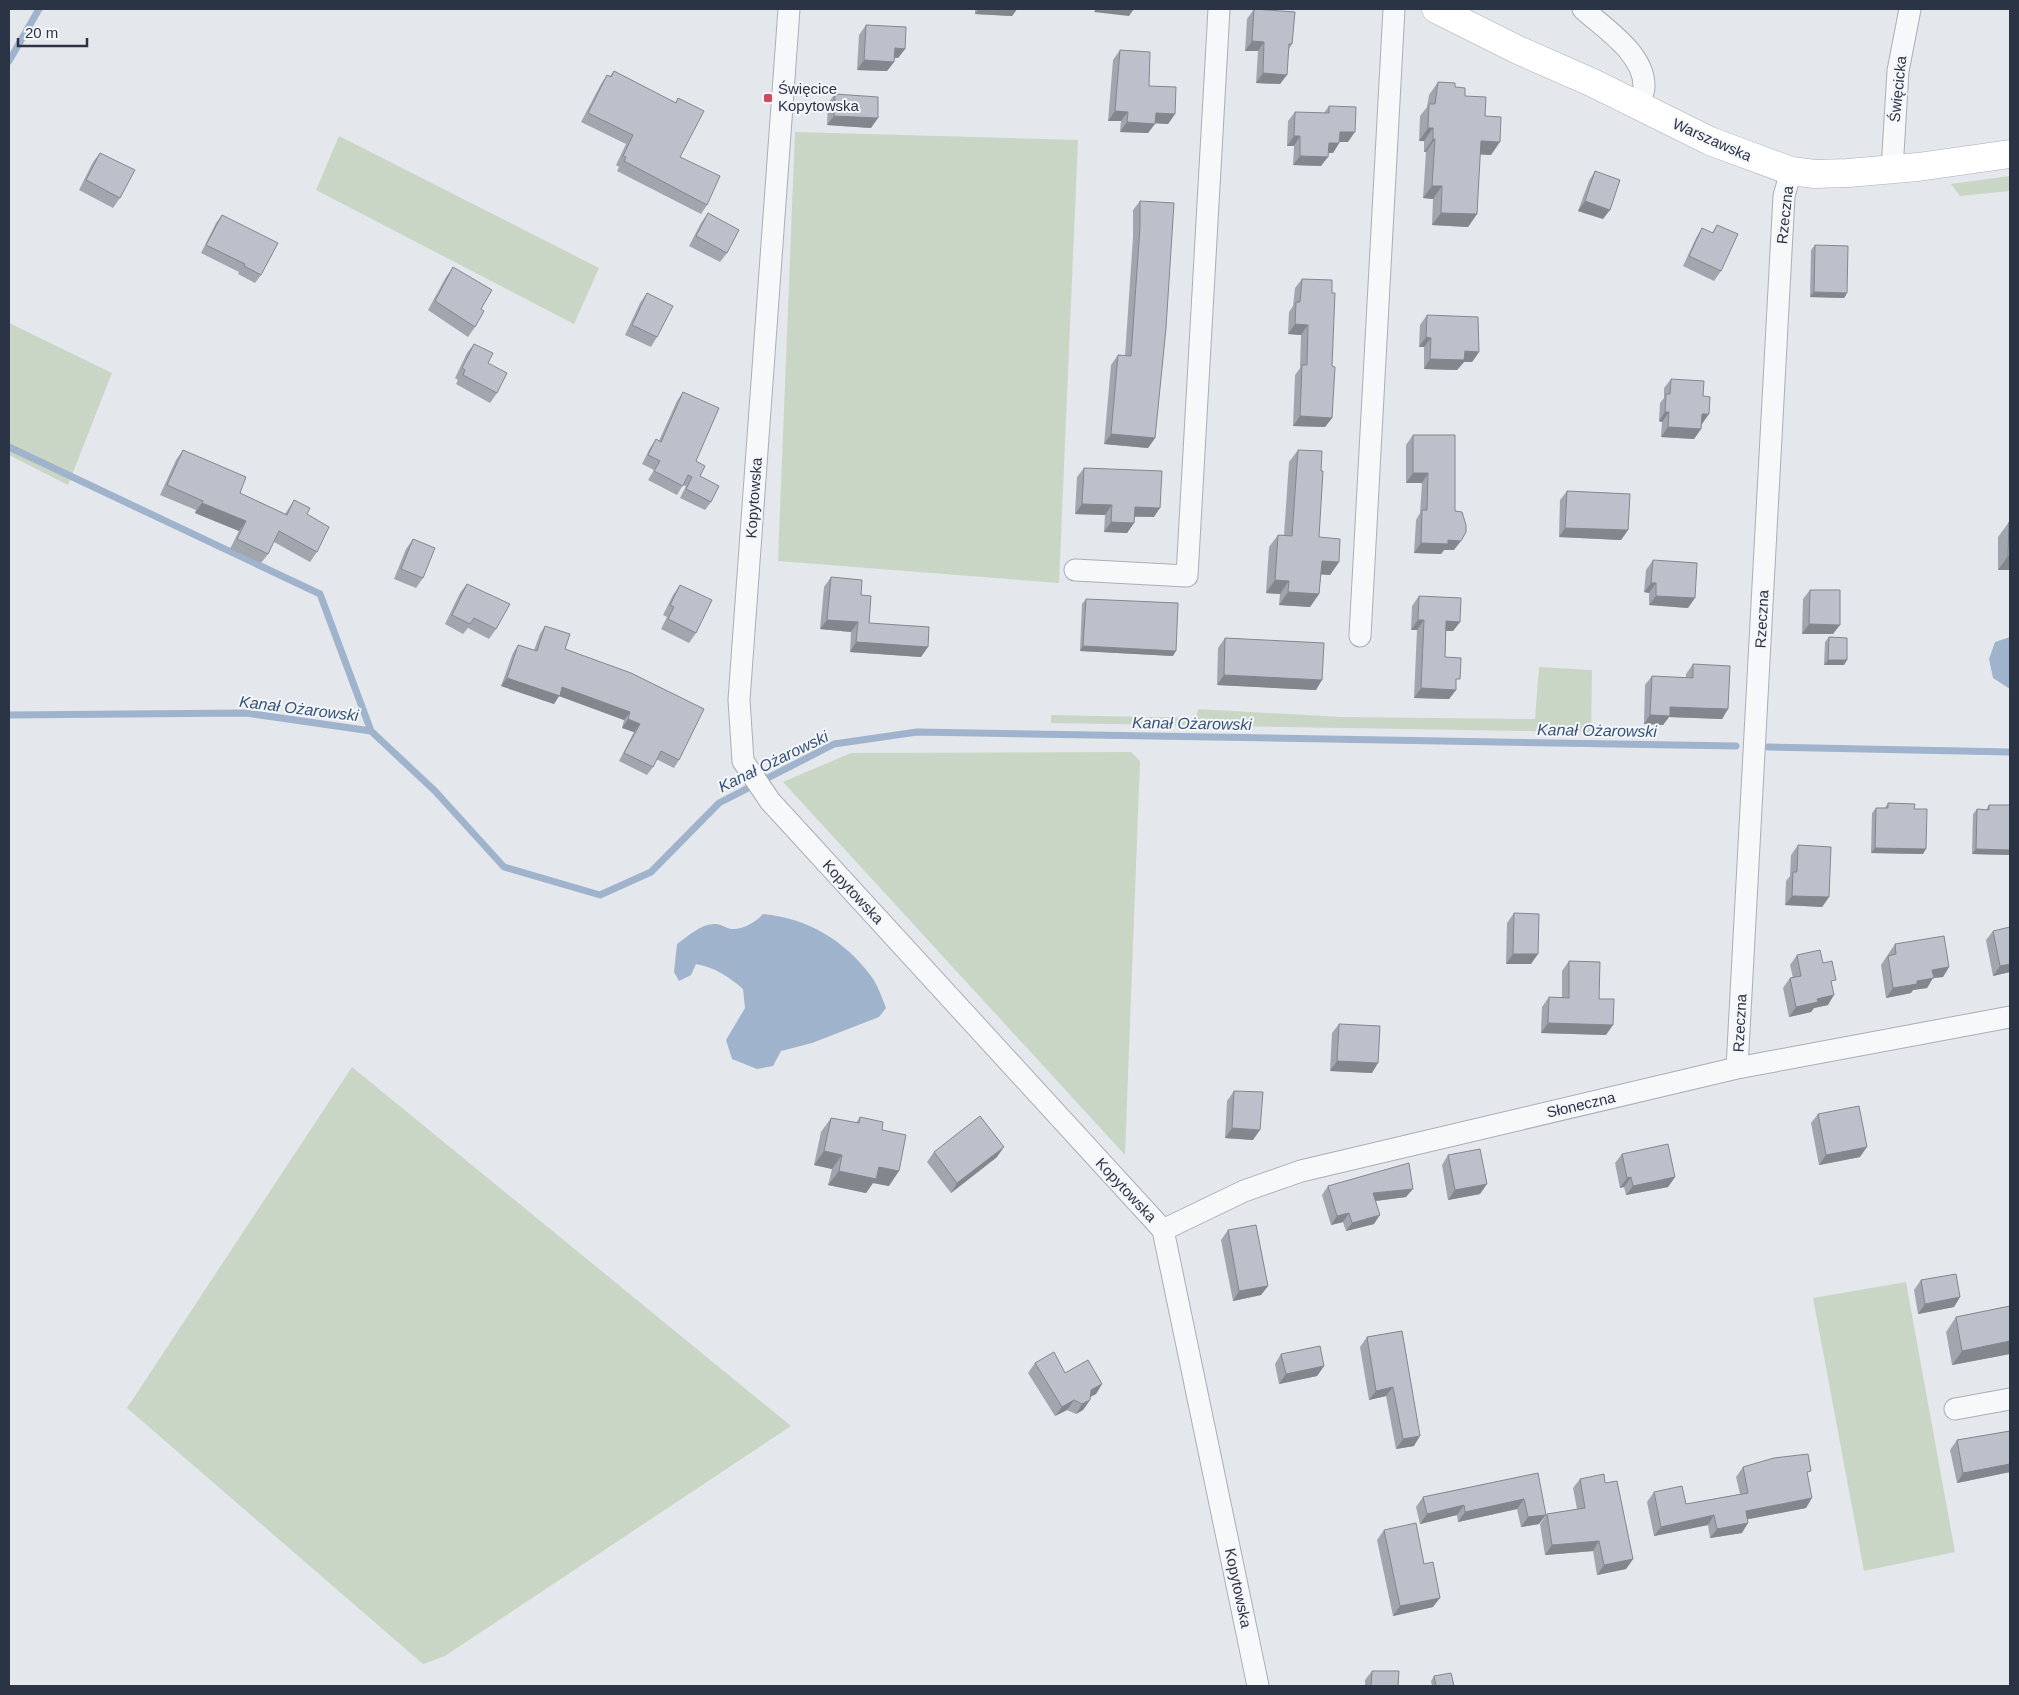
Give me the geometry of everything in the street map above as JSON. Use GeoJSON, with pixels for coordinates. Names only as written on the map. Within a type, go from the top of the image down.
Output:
{"type":"FeatureCollection","features":[{"type":"Feature","properties":{"kind":"main road","name":"Warszawska"},"geometry":{"type":"LineString","coordinates":[[1436,9],[1710,141],[1791,171],[1823,174],[1892,169],[2010,154]]}},
{"type":"Feature","properties":{"kind":"street","name":"Kopytowska"},"geometry":{"type":"LineString","coordinates":[[789,9],[739,700],[744,761],[770,801],[1163,1230],[1258,1686]]}},
{"type":"Feature","properties":{"kind":"street"},"geometry":{"type":"LineString","coordinates":[[1076,570],[1186,576],[1219,9]]}},
{"type":"Feature","properties":{"kind":"street"},"geometry":{"type":"LineString","coordinates":[[1360,636],[1394,9]]}},
{"type":"Feature","properties":{"kind":"street"},"geometry":{"type":"LineString","coordinates":[[1584,9],[1627,48],[1640,67],[1644,88],[1638,106]]}},
{"type":"Feature","properties":{"kind":"street","name":"Święcicka"},"geometry":{"type":"LineString","coordinates":[[1892,169],[1898,71],[1910,9]]}},
{"type":"Feature","properties":{"kind":"street","name":"Rzeczna"},"geometry":{"type":"LineString","coordinates":[[1737,1068],[1784,206],[1791,171]]}},
{"type":"Feature","properties":{"kind":"street","name":"Słoneczna"},"geometry":{"type":"LineString","coordinates":[[1163,1230],[1244,1191],[1301,1171],[1737,1068],[2010,1017]]}},
{"type":"Feature","properties":{"kind":"street"},"geometry":{"type":"LineString","coordinates":[[1956,1409],[2010,1399]]}},
{"type":"Feature","properties":{"kind":"green space"},"geometry":{"type":"Polygon","coordinates":[[[795,132],[1078,140],[1059,583],[778,561],[795,132]]]}},
{"type":"Feature","properties":{"kind":"green space"},"geometry":{"type":"Polygon","coordinates":[[[339,136],[599,268],[574,324],[316,190],[339,136]]]}},
{"type":"Feature","properties":{"kind":"green space"},"geometry":{"type":"Polygon","coordinates":[[[2010,176],[2010,191],[1960,196],[1951,184],[2010,176]]]}},
{"type":"Feature","properties":{"kind":"green space"},"geometry":{"type":"Polygon","coordinates":[[[9,323],[112,373],[68,485],[9,455],[9,323]]]}},
{"type":"Feature","properties":{"kind":"green space"},"geometry":{"type":"Polygon","coordinates":[[[1539,667],[1592,670],[1591,732],[1051,723],[1051,715],[1196,718],[1198,709],[1341,717],[1535,719],[1539,667]]]}},
{"type":"Feature","properties":{"kind":"green space"},"geometry":{"type":"Polygon","coordinates":[[[1131,752],[1140,761],[1125,1155],[783,782],[851,753],[1131,752]]]}},
{"type":"Feature","properties":{"kind":"green space"},"geometry":{"type":"Polygon","coordinates":[[[352,1067],[791,1426],[445,1656],[423,1664],[127,1408],[352,1067]]]}},
{"type":"Feature","properties":{"kind":"green space"},"geometry":{"type":"Polygon","coordinates":[[[1906,1282],[1955,1552],[1864,1571],[1813,1298],[1906,1282]]]}},
{"type":"Feature","properties":{"kind":"water"},"geometry":{"type":"Polygon","coordinates":[[[2010,637],[2010,689],[1993,678],[1989,659],[1995,642],[2010,637]]]}},
{"type":"Feature","properties":{"kind":"water"},"geometry":{"type":"Polygon","coordinates":[[[763,914],[795,920],[810,926],[824,933],[849,952],[861,963],[878,987],[886,1008],[879,1017],[812,1043],[781,1051],[773,1066],[757,1069],[732,1059],[726,1040],[745,1008],[743,989],[721,973],[696,964],[691,975],[679,981],[674,972],[677,944],[695,931],[711,924],[731,929],[740,928],[753,923],[763,914]]]}},
{"type":"Feature","properties":{"kind":"building"},"geometry":{"type":"Polygon","coordinates":[[[1254,9],[1295,12],[1292,44],[1289,44],[1287,75],[1263,73],[1264,42],[1252,41],[1254,9]]]}},
{"type":"Feature","properties":{"kind":"building"},"geometry":{"type":"Polygon","coordinates":[[[866,25],[906,27],[905,49],[895,48],[894,62],[864,60],[866,25]]]}},
{"type":"Feature","properties":{"kind":"building"},"geometry":{"type":"Polygon","coordinates":[[[1120,50],[1150,52],[1149,86],[1176,87],[1175,114],[1156,113],[1155,124],[1127,122],[1128,112],[1115,111],[1120,50]]]}},
{"type":"Feature","properties":{"kind":"building"},"geometry":{"type":"Polygon","coordinates":[[[614,71],[676,103],[678,98],[704,111],[680,157],[720,176],[707,205],[624,161],[626,157],[623,156],[633,135],[588,113],[607,75],[611,77],[614,71]]]}},
{"type":"Feature","properties":{"kind":"building"},"geometry":{"type":"Polygon","coordinates":[[[1438,82],[1455,83],[1455,87],[1465,88],[1465,96],[1486,97],[1485,116],[1501,117],[1500,142],[1481,141],[1477,214],[1441,213],[1442,186],[1432,186],[1435,139],[1433,139],[1433,128],[1428,128],[1429,104],[1435,104],[1438,82]]]}},
{"type":"Feature","properties":{"kind":"building"},"geometry":{"type":"Polygon","coordinates":[[[835,94],[878,97],[878,118],[834,116],[835,94]]]}},
{"type":"Feature","properties":{"kind":"building"},"geometry":{"type":"Polygon","coordinates":[[[1329,106],[1356,107],[1355,132],[1340,132],[1339,143],[1329,143],[1328,157],[1300,156],[1300,136],[1294,136],[1295,112],[1329,113],[1329,106]]]}},
{"type":"Feature","properties":{"kind":"building"},"geometry":{"type":"Polygon","coordinates":[[[100,153],[135,170],[120,198],[86,180],[100,153]]]}},
{"type":"Feature","properties":{"kind":"building"},"geometry":{"type":"Polygon","coordinates":[[[1595,171],[1620,180],[1610,210],[1585,201],[1595,171]]]}},
{"type":"Feature","properties":{"kind":"building"},"geometry":{"type":"Polygon","coordinates":[[[1140,201],[1174,203],[1166,328],[1155,438],[1111,434],[1118,355],[1131,356],[1140,227],[1140,201]]]}},
{"type":"Feature","properties":{"kind":"building"},"geometry":{"type":"Polygon","coordinates":[[[708,213],[739,230],[727,253],[696,236],[708,213]]]}},
{"type":"Feature","properties":{"kind":"building"},"geometry":{"type":"Polygon","coordinates":[[[222,215],[278,243],[261,275],[244,266],[245,264],[206,245],[222,215]]]}},
{"type":"Feature","properties":{"kind":"building"},"geometry":{"type":"Polygon","coordinates":[[[1717,225],[1738,234],[1721,271],[1689,256],[1702,228],[1713,233],[1717,225]]]}},
{"type":"Feature","properties":{"kind":"building"},"geometry":{"type":"Polygon","coordinates":[[[1815,245],[1848,246],[1847,293],[1814,292],[1815,245]]]}},
{"type":"Feature","properties":{"kind":"building"},"geometry":{"type":"Polygon","coordinates":[[[453,267],[492,290],[481,309],[484,311],[475,327],[435,301],[453,267]]]}},
{"type":"Feature","properties":{"kind":"building"},"geometry":{"type":"Polygon","coordinates":[[[1302,279],[1332,280],[1332,293],[1335,293],[1332,366],[1335,367],[1332,418],[1300,416],[1302,365],[1307,365],[1308,325],[1295,324],[1296,302],[1300,302],[1302,279]]]}},
{"type":"Feature","properties":{"kind":"building"},"geometry":{"type":"Polygon","coordinates":[[[647,293],[673,306],[657,337],[632,325],[647,293]]]}},
{"type":"Feature","properties":{"kind":"building"},"geometry":{"type":"Polygon","coordinates":[[[1427,315],[1478,317],[1479,352],[1465,351],[1464,360],[1430,359],[1431,338],[1426,337],[1427,315]]]}},
{"type":"Feature","properties":{"kind":"building"},"geometry":{"type":"Polygon","coordinates":[[[474,344],[493,353],[488,363],[507,373],[497,393],[463,375],[465,370],[462,368],[474,344]]]}},
{"type":"Feature","properties":{"kind":"building"},"geometry":{"type":"Polygon","coordinates":[[[1671,379],[1704,381],[1703,396],[1710,397],[1709,414],[1702,414],[1701,429],[1668,427],[1669,412],[1665,412],[1666,394],[1670,394],[1671,379]]]}},
{"type":"Feature","properties":{"kind":"building"},"geometry":{"type":"Polygon","coordinates":[[[683,392],[719,408],[696,461],[705,466],[700,476],[719,486],[711,502],[686,489],[692,477],[688,475],[683,486],[654,471],[660,461],[648,455],[656,439],[661,442],[683,392]]]}},
{"type":"Feature","properties":{"kind":"building"},"geometry":{"type":"Polygon","coordinates":[[[1413,435],[1455,435],[1455,511],[1462,512],[1466,525],[1466,532],[1461,541],[1448,540],[1448,544],[1421,543],[1422,510],[1427,510],[1428,473],[1413,473],[1413,435]]]}},
{"type":"Feature","properties":{"kind":"building"},"geometry":{"type":"Polygon","coordinates":[[[183,450],[246,477],[240,493],[287,515],[294,500],[310,508],[307,514],[329,527],[317,552],[279,531],[268,554],[237,539],[246,521],[202,503],[203,501],[167,485],[183,450]]]}},
{"type":"Feature","properties":{"kind":"building"},"geometry":{"type":"Polygon","coordinates":[[[1298,450],[1322,451],[1321,471],[1323,471],[1319,537],[1340,539],[1339,562],[1322,561],[1319,594],[1288,592],[1289,581],[1275,580],[1278,535],[1292,536],[1298,450]]]}},
{"type":"Feature","properties":{"kind":"building"},"geometry":{"type":"Polygon","coordinates":[[[1084,468],[1162,471],[1160,508],[1135,507],[1134,523],[1111,522],[1112,505],[1082,504],[1084,468]]]}},
{"type":"Feature","properties":{"kind":"building"},"geometry":{"type":"Polygon","coordinates":[[[1567,491],[1630,494],[1628,530],[1565,528],[1567,491]]]}},
{"type":"Feature","properties":{"kind":"building"},"geometry":{"type":"Polygon","coordinates":[[[2009,522],[2010,556],[2008,556],[2009,522]]]}},
{"type":"Feature","properties":{"kind":"building"},"geometry":{"type":"Polygon","coordinates":[[[413,539],[435,548],[423,578],[401,569],[413,539]]]}},
{"type":"Feature","properties":{"kind":"building"},"geometry":{"type":"Polygon","coordinates":[[[1653,560],[1697,563],[1695,598],[1656,596],[1656,583],[1651,583],[1653,560]]]}},
{"type":"Feature","properties":{"kind":"building"},"geometry":{"type":"Polygon","coordinates":[[[831,577],[862,580],[861,595],[871,596],[869,623],[929,627],[928,647],[856,642],[858,622],[827,620],[831,577]]]}},
{"type":"Feature","properties":{"kind":"building"},"geometry":{"type":"Polygon","coordinates":[[[467,584],[510,604],[496,629],[474,618],[470,624],[452,615],[467,584]]]}},
{"type":"Feature","properties":{"kind":"building"},"geometry":{"type":"Polygon","coordinates":[[[680,585],[712,600],[696,633],[668,619],[674,607],[670,605],[680,585]]]}},
{"type":"Feature","properties":{"kind":"building"},"geometry":{"type":"Polygon","coordinates":[[[1810,590],[1840,590],[1840,625],[1809,624],[1810,590]]]}},
{"type":"Feature","properties":{"kind":"building"},"geometry":{"type":"Polygon","coordinates":[[[1419,596],[1461,598],[1460,622],[1446,621],[1445,657],[1461,658],[1460,679],[1456,679],[1456,690],[1421,688],[1424,620],[1418,620],[1419,596]]]}},
{"type":"Feature","properties":{"kind":"building"},"geometry":{"type":"Polygon","coordinates":[[[1086,599],[1178,603],[1176,651],[1083,646],[1086,599]]]}},
{"type":"Feature","properties":{"kind":"building"},"geometry":{"type":"Polygon","coordinates":[[[545,626],[570,634],[565,649],[631,673],[704,709],[679,760],[661,751],[653,767],[624,753],[640,724],[628,719],[630,712],[562,687],[560,696],[507,678],[518,645],[537,651],[545,626]]]}},
{"type":"Feature","properties":{"kind":"building"},"geometry":{"type":"Polygon","coordinates":[[[1829,637],[1847,638],[1847,660],[1828,660],[1829,637]]]}},
{"type":"Feature","properties":{"kind":"building"},"geometry":{"type":"Polygon","coordinates":[[[1225,638],[1324,643],[1322,680],[1224,675],[1225,638]]]}},
{"type":"Feature","properties":{"kind":"building"},"geometry":{"type":"Polygon","coordinates":[[[1693,664],[1730,666],[1728,709],[1670,707],[1670,716],[1650,715],[1652,676],[1693,678],[1693,664]]]}},
{"type":"Feature","properties":{"kind":"building"},"geometry":{"type":"Polygon","coordinates":[[[1888,803],[1915,804],[1914,809],[1927,809],[1926,849],[1875,848],[1876,808],[1888,808],[1888,803]]]}},
{"type":"Feature","properties":{"kind":"building"},"geometry":{"type":"Polygon","coordinates":[[[1989,805],[2010,805],[2010,850],[1976,849],[1977,809],[1989,810],[1989,805]]]}},
{"type":"Feature","properties":{"kind":"building"},"geometry":{"type":"Polygon","coordinates":[[[1798,845],[1831,847],[1829,897],[1792,896],[1793,872],[1797,872],[1798,845]]]}},
{"type":"Feature","properties":{"kind":"building"},"geometry":{"type":"Polygon","coordinates":[[[1514,913],[1539,914],[1538,954],[1513,954],[1514,913]]]}},
{"type":"Feature","properties":{"kind":"building"},"geometry":{"type":"Polygon","coordinates":[[[2010,927],[2010,964],[2000,966],[1993,931],[2010,927]]]}},
{"type":"Feature","properties":{"kind":"building"},"geometry":{"type":"Polygon","coordinates":[[[1944,936],[1949,967],[1932,970],[1934,978],[1917,981],[1917,984],[1893,988],[1888,956],[1896,954],[1895,944],[1944,936]]]}},
{"type":"Feature","properties":{"kind":"building"},"geometry":{"type":"Polygon","coordinates":[[[1820,950],[1823,963],[1832,961],[1836,980],[1831,981],[1834,995],[1817,999],[1818,1002],[1796,1007],[1790,978],[1801,976],[1797,955],[1820,950]]]}},
{"type":"Feature","properties":{"kind":"building"},"geometry":{"type":"Polygon","coordinates":[[[1569,961],[1600,962],[1599,999],[1614,999],[1613,1025],[1548,1023],[1549,997],[1569,998],[1569,961]]]}},
{"type":"Feature","properties":{"kind":"building"},"geometry":{"type":"Polygon","coordinates":[[[1339,1024],[1380,1026],[1378,1063],[1337,1061],[1339,1024]]]}},
{"type":"Feature","properties":{"kind":"building"},"geometry":{"type":"Polygon","coordinates":[[[1234,1091],[1263,1092],[1260,1130],[1232,1128],[1234,1091]]]}},
{"type":"Feature","properties":{"kind":"building"},"geometry":{"type":"Polygon","coordinates":[[[1859,1106],[1867,1147],[1826,1155],[1818,1114],[1859,1106]]]}},
{"type":"Feature","properties":{"kind":"building"},"geometry":{"type":"Polygon","coordinates":[[[980,1116],[1004,1147],[957,1183],[934,1152],[980,1116]]]}},
{"type":"Feature","properties":{"kind":"building"},"geometry":{"type":"Polygon","coordinates":[[[860,1117],[883,1122],[882,1130],[906,1135],[899,1171],[879,1167],[876,1179],[839,1171],[842,1155],[824,1151],[831,1118],[859,1123],[860,1117]]]}},
{"type":"Feature","properties":{"kind":"building"},"geometry":{"type":"Polygon","coordinates":[[[1668,1144],[1675,1177],[1633,1186],[1631,1177],[1627,1178],[1622,1154],[1668,1144]]]}},
{"type":"Feature","properties":{"kind":"building"},"geometry":{"type":"Polygon","coordinates":[[[1480,1149],[1487,1184],[1455,1190],[1448,1155],[1480,1149]]]}},
{"type":"Feature","properties":{"kind":"building"},"geometry":{"type":"Polygon","coordinates":[[[1409,1163],[1413,1189],[1373,1193],[1380,1215],[1352,1223],[1349,1213],[1337,1216],[1328,1186],[1409,1163]]]}},
{"type":"Feature","properties":{"kind":"building"},"geometry":{"type":"Polygon","coordinates":[[[1256,1225],[1268,1286],[1239,1291],[1228,1230],[1256,1225]]]}},
{"type":"Feature","properties":{"kind":"building"},"geometry":{"type":"Polygon","coordinates":[[[1956,1274],[1960,1297],[1925,1304],[1921,1280],[1956,1274]]]}},
{"type":"Feature","properties":{"kind":"building"},"geometry":{"type":"Polygon","coordinates":[[[2010,1306],[2010,1341],[1962,1351],[1956,1317],[2010,1306]]]}},
{"type":"Feature","properties":{"kind":"building"},"geometry":{"type":"Polygon","coordinates":[[[1402,1331],[1420,1436],[1403,1439],[1393,1387],[1376,1391],[1367,1337],[1402,1331]]]}},
{"type":"Feature","properties":{"kind":"building"},"geometry":{"type":"Polygon","coordinates":[[[1320,1346],[1324,1366],[1286,1374],[1281,1354],[1320,1346]]]}},
{"type":"Feature","properties":{"kind":"building"},"geometry":{"type":"Polygon","coordinates":[[[1054,1352],[1065,1373],[1088,1360],[1102,1384],[1091,1390],[1090,1400],[1082,1404],[1074,1400],[1062,1407],[1035,1363],[1054,1352]]]}},
{"type":"Feature","properties":{"kind":"building"},"geometry":{"type":"Polygon","coordinates":[[[2010,1431],[2010,1464],[1963,1473],[1957,1440],[2010,1431]]]}},
{"type":"Feature","properties":{"kind":"building"},"geometry":{"type":"Polygon","coordinates":[[[1808,1454],[1811,1471],[1807,1472],[1812,1498],[1746,1511],[1748,1523],[1717,1529],[1714,1515],[1661,1527],[1654,1492],[1682,1486],[1686,1504],[1748,1493],[1743,1467],[1774,1458],[1808,1454]]]}},
{"type":"Feature","properties":{"kind":"building"},"geometry":{"type":"Polygon","coordinates":[[[1538,1473],[1546,1515],[1528,1517],[1524,1499],[1465,1512],[1464,1505],[1427,1514],[1423,1497],[1538,1473]]]}},
{"type":"Feature","properties":{"kind":"building"},"geometry":{"type":"Polygon","coordinates":[[[1604,1474],[1605,1483],[1617,1481],[1633,1559],[1604,1565],[1599,1541],[1552,1545],[1547,1514],[1585,1508],[1580,1479],[1604,1474]]]}},
{"type":"Feature","properties":{"kind":"building"},"geometry":{"type":"Polygon","coordinates":[[[1416,1523],[1424,1564],[1433,1562],[1440,1598],[1400,1606],[1384,1530],[1416,1523]]]}},
{"type":"Feature","properties":{"kind":"building"},"geometry":{"type":"Polygon","coordinates":[[[1372,1671],[1399,1671],[1398,1686],[1371,1686],[1372,1671]]]}},
{"type":"Feature","properties":{"kind":"building"},"geometry":{"type":"Polygon","coordinates":[[[1451,1673],[1454,1686],[1436,1686],[1434,1676],[1451,1673]]]}},
{"type":"Feature","properties":{"kind":"waterway"},"geometry":{"type":"LineString","coordinates":[[9,61],[39,9]]}},
{"type":"Feature","properties":{"kind":"waterway"},"geometry":{"type":"LineString","coordinates":[[9,447],[320,594],[371,731]]}},
{"type":"Feature","properties":{"kind":"waterway","name":"Kanał Ożarowski"},"geometry":{"type":"LineString","coordinates":[[9,715],[246,713],[371,731],[435,791],[504,867],[600,895],[651,872],[719,803],[834,744],[917,732],[1736,746]]}},
{"type":"Feature","properties":{"kind":"waterway","name":"Kanał Ożarowski"},"geometry":{"type":"LineString","coordinates":[[1768,747],[2010,752]]}},
{"type":"Feature","properties":{"kind":"place","name":"Święcice Kopytowska"},"geometry":{"type":"Point","coordinates":[768,98]}}]}
